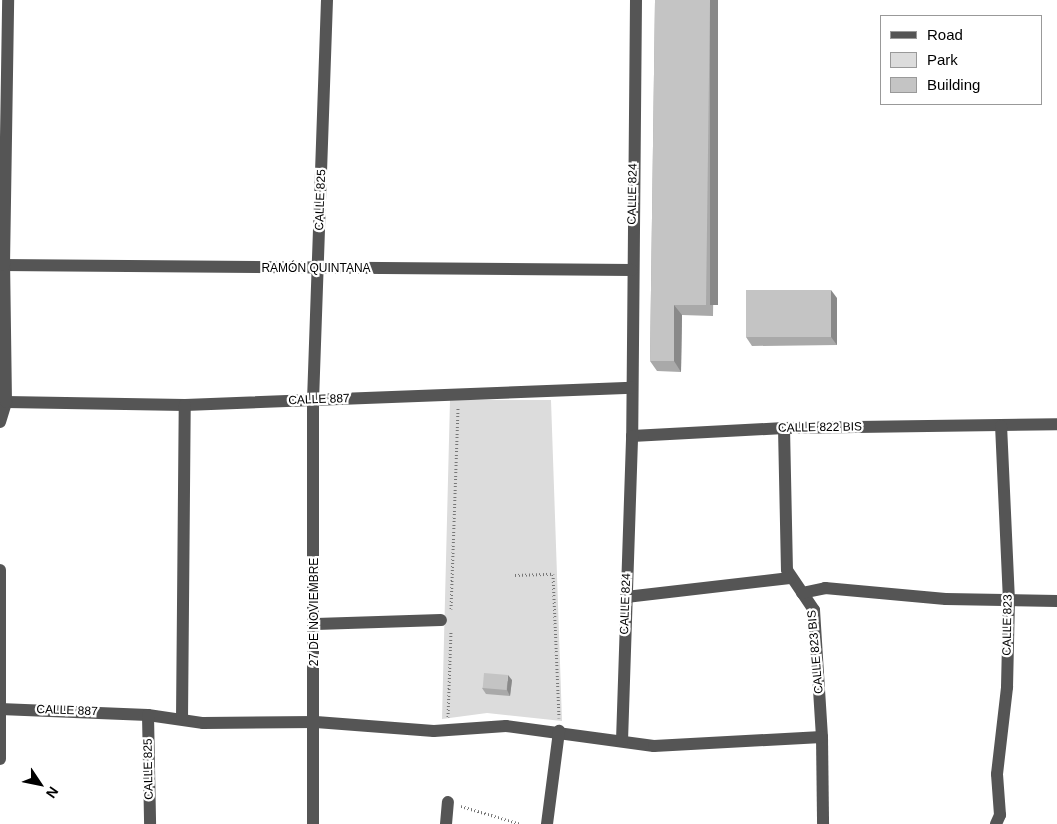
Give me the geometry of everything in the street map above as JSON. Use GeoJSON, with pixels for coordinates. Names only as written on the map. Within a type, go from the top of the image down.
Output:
{"type":"FeatureCollection","features":[{"type":"Feature","properties":{"kind":"street"},"geometry":{"type":"LineString","coordinates":[[0,422],[6,402],[2,265],[8,0]]}},
{"type":"Feature","properties":{"kind":"street","name":"CALLE 825"},"geometry":{"type":"LineString","coordinates":[[313,401],[327,0]]}},
{"type":"Feature","properties":{"kind":"street","name":"CALLE 824"},"geometry":{"type":"LineString","coordinates":[[632,388],[636,0]]}},
{"type":"Feature","properties":{"kind":"street","name":"RAMÓN QUINTANA"},"geometry":{"type":"LineString","coordinates":[[2,265],[319,270],[632,270]]}},
{"type":"Feature","properties":{"kind":"street"},"geometry":{"type":"LineString","coordinates":[[632,388],[632,436]]}},
{"type":"Feature","properties":{"kind":"street","name":"CALLE 887"},"geometry":{"type":"LineString","coordinates":[[6,402],[185,404],[313,401],[632,388]]}},
{"type":"Feature","properties":{"kind":"street","name":"27 DE NOVIEMBRE"},"geometry":{"type":"LineString","coordinates":[[313,401],[316,624],[313,824]]}},
{"type":"Feature","properties":{"kind":"street"},"geometry":{"type":"LineString","coordinates":[[182,719],[185,404]]}},
{"type":"Feature","properties":{"kind":"street","name":"CALLE 822 BIS"},"geometry":{"type":"LineString","coordinates":[[632,436],[784,428],[1057,424]]}},
{"type":"Feature","properties":{"kind":"street","name":"CALLE 823"},"geometry":{"type":"LineString","coordinates":[[996,824],[1000,815],[997,774],[1007,687],[1009,601],[1001,426]]}},
{"type":"Feature","properties":{"kind":"street"},"geometry":{"type":"LineString","coordinates":[[626,597],[790,578],[784,428]]}},
{"type":"Feature","properties":{"kind":"street","name":"CALLE 824"},"geometry":{"type":"LineString","coordinates":[[622,741],[632,436]]}},
{"type":"Feature","properties":{"kind":"street"},"geometry":{"type":"LineString","coordinates":[[0,570],[0,759]]}},
{"type":"Feature","properties":{"kind":"street","name":"CALLE 823 BIS"},"geometry":{"type":"LineString","coordinates":[[790,578],[814,610],[822,737],[823,824]]}},
{"type":"Feature","properties":{"kind":"street"},"geometry":{"type":"LineString","coordinates":[[802,593],[825,588],[1009,601],[1057,601]]}},
{"type":"Feature","properties":{"kind":"street"},"geometry":{"type":"LineString","coordinates":[[316,624],[446,621]]}},
{"type":"Feature","properties":{"kind":"street","name":"CALLE 887"},"geometry":{"type":"LineString","coordinates":[[1,709],[148,715],[204,723],[316,722],[434,731],[506,726],[674,746],[822,737]]}},
{"type":"Feature","properties":{"kind":"street","name":"CALLE 825"},"geometry":{"type":"LineString","coordinates":[[148,715],[150,824]]}},
{"type":"Feature","properties":{"kind":"street"},"geometry":{"type":"LineString","coordinates":[[547,824],[560,731]]}},
{"type":"Feature","properties":{"kind":"street"},"geometry":{"type":"LineString","coordinates":[[446,824],[448,802]]}},
{"type":"Feature","properties":{"kind":"path"},"geometry":{"type":"LineString","coordinates":[[451,612],[458,395]]}},
{"type":"Feature","properties":{"kind":"path"},"geometry":{"type":"LineString","coordinates":[[515,575],[553,574],[560,731]]}},
{"type":"Feature","properties":{"kind":"path"},"geometry":{"type":"LineString","coordinates":[[446,621],[447,731]]}},
{"type":"Feature","properties":{"kind":"path"},"geometry":{"type":"LineString","coordinates":[[448,802],[521,824]]}},
{"type":"Feature","properties":{"kind":"green space"},"geometry":{"type":"Polygon","coordinates":[[[450,400],[551,400],[562,721],[487,713],[442,719],[450,400]]]}},
{"type":"Feature","properties":{"kind":"building"},"geometry":{"type":"Polygon","coordinates":[[[655,0],[710,0],[706,305],[674,305],[674,361],[650,361],[655,0]]]}},
{"type":"Feature","properties":{"kind":"building"},"geometry":{"type":"Polygon","coordinates":[[[746,290],[831,290],[831,337],[746,337],[746,290]]]}},
{"type":"Feature","properties":{"kind":"building"},"geometry":{"type":"Polygon","coordinates":[[[484,673],[508,675],[507,690],[483,688],[484,673]]]}}]}
